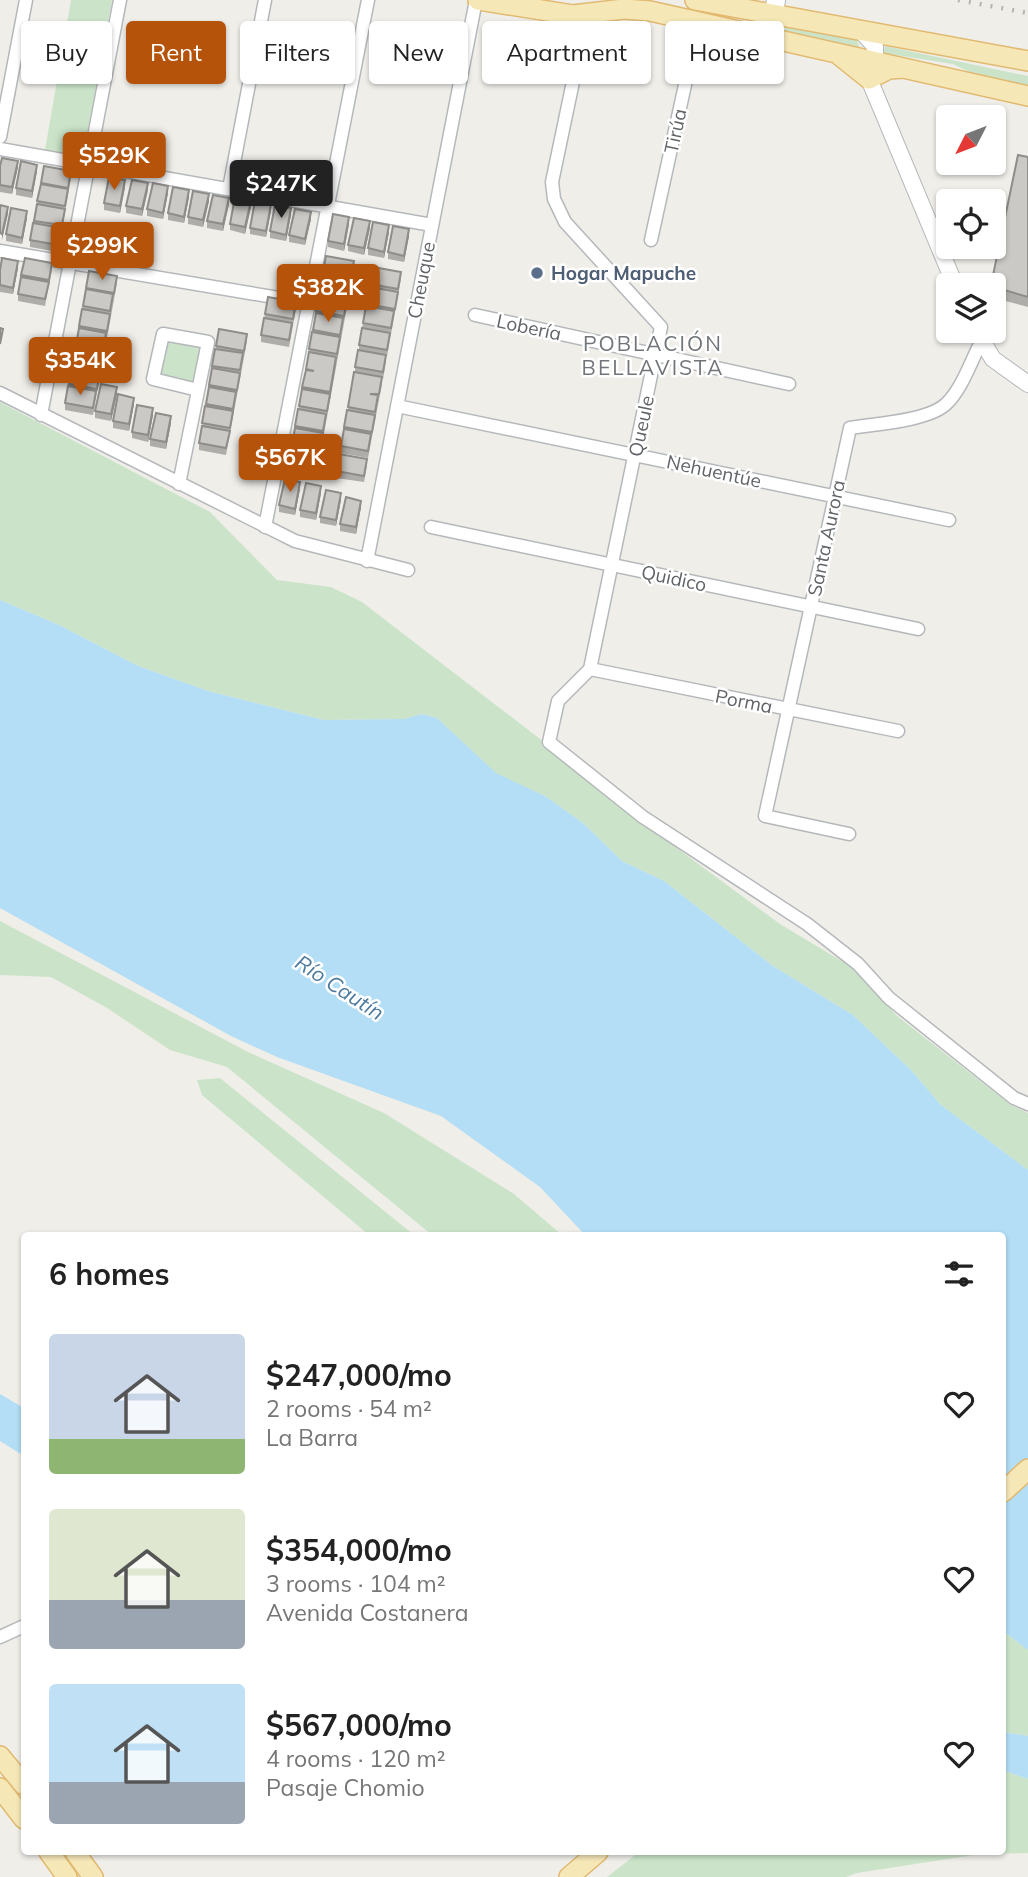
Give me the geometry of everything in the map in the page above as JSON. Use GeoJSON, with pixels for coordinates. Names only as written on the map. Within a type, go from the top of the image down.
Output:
{"type":"FeatureCollection","features":[{"type":"Feature","properties":{"kind":"main road"},"geometry":{"type":"LineString","coordinates":[[477,0],[559,14],[587,15],[639,9],[699,21]]}},
{"type":"Feature","properties":{"kind":"main road"},"geometry":{"type":"LineString","coordinates":[[695,0],[774,8],[861,32],[1028,61]]}},
{"type":"Feature","properties":{"kind":"main road"},"geometry":{"type":"LineString","coordinates":[[784,40],[1028,96]]}},
{"type":"Feature","properties":{"kind":"main road"},"geometry":{"type":"LineString","coordinates":[[828,49],[851,62],[869,79],[889,69],[911,68]]}},
{"type":"Feature","properties":{"kind":"main road"},"geometry":{"type":"LineString","coordinates":[[1006,1489],[1028,1469]]}},
{"type":"Feature","properties":{"kind":"main road"},"geometry":{"type":"LineString","coordinates":[[0,1756],[21,1781]]}},
{"type":"Feature","properties":{"kind":"main road"},"geometry":{"type":"LineString","coordinates":[[0,1788],[21,1815]]}},
{"type":"Feature","properties":{"kind":"main road"},"geometry":{"type":"LineString","coordinates":[[51,1855],[66,1877]]}},
{"type":"Feature","properties":{"kind":"main road"},"geometry":{"type":"LineString","coordinates":[[77,1855],[93,1877]]}},
{"type":"Feature","properties":{"kind":"main road"},"geometry":{"type":"LineString","coordinates":[[569,1877],[595,1855]]}},
{"type":"Feature","properties":{"kind":"street"},"geometry":{"type":"LineString","coordinates":[[0,137],[26,0]]}},
{"type":"Feature","properties":{"kind":"street"},"geometry":{"type":"LineString","coordinates":[[41,415],[120,0]]}},
{"type":"Feature","properties":{"kind":"street"},"geometry":{"type":"LineString","coordinates":[[229,189],[265,0]]}},
{"type":"Feature","properties":{"kind":"street"},"geometry":{"type":"LineString","coordinates":[[265,527],[368,0]]}},
{"type":"Feature","properties":{"kind":"street","name":"Cheuque"},"geometry":{"type":"LineString","coordinates":[[367,561],[477,0]]}},
{"type":"Feature","properties":{"kind":"street","name":"Queule"},"geometry":{"type":"LineString","coordinates":[[587,15],[552,182],[554,199],[565,222],[661,327],[590,669]]}},
{"type":"Feature","properties":{"kind":"street"},"geometry":{"type":"LineString","coordinates":[[861,32],[875,46],[875,60],[869,79],[951,273]]}},
{"type":"Feature","properties":{"kind":"street","name":"Tirúa"},"geometry":{"type":"LineString","coordinates":[[651,240],[685,84]]}},
{"type":"Feature","properties":{"kind":"street"},"geometry":{"type":"LineString","coordinates":[[0,149],[432,225]]}},
{"type":"Feature","properties":{"kind":"street"},"geometry":{"type":"LineString","coordinates":[[0,251],[309,303]]}},
{"type":"Feature","properties":{"kind":"street","name":"Lobería"},"geometry":{"type":"LineString","coordinates":[[475,315],[789,384]]}},
{"type":"Feature","properties":{"kind":"street"},"geometry":{"type":"LineString","coordinates":[[178,484],[198,390],[208,342],[163,334],[153,379],[198,390]]}},
{"type":"Feature","properties":{"kind":"street","name":"Santa Aurora"},"geometry":{"type":"LineString","coordinates":[[849,834],[765,816],[850,428],[931,413],[944,406],[954,395],[975,343]]}},
{"type":"Feature","properties":{"kind":"street"},"geometry":{"type":"LineString","coordinates":[[983,343],[1001,366],[1028,384]]}},
{"type":"Feature","properties":{"kind":"street"},"geometry":{"type":"LineString","coordinates":[[0,393],[295,541],[408,570]]}},
{"type":"Feature","properties":{"kind":"street","name":"Nehuentúe"},"geometry":{"type":"LineString","coordinates":[[397,406],[949,520]]}},
{"type":"Feature","properties":{"kind":"street","name":"Quidico"},"geometry":{"type":"LineString","coordinates":[[431,527],[918,629]]}},
{"type":"Feature","properties":{"kind":"street"},"geometry":{"type":"LineString","coordinates":[[590,669],[558,701],[549,742],[643,817],[817,932],[858,964],[889,998],[1014,1098],[1028,1104]]}},
{"type":"Feature","properties":{"kind":"street","name":"Porma"},"geometry":{"type":"LineString","coordinates":[[590,669],[898,731]]}},
{"type":"Feature","properties":{"kind":"street"},"geometry":{"type":"LineString","coordinates":[[0,1637],[21,1627]]}},
{"type":"Feature","properties":{"kind":"green space"},"geometry":{"type":"Polygon","coordinates":[[[71,0],[112,0],[108,21],[67,21],[71,0]]]}},
{"type":"Feature","properties":{"kind":"green space"},"geometry":{"type":"Polygon","coordinates":[[[784,23],[852,38],[857,40],[860,50],[788,35],[784,23]]]}},
{"type":"Feature","properties":{"kind":"green space"},"geometry":{"type":"Polygon","coordinates":[[[885,46],[1028,76],[1028,88],[976,75],[953,64],[883,53],[885,46]]]}},
{"type":"Feature","properties":{"kind":"green space"},"geometry":{"type":"Polygon","coordinates":[[[56,84],[96,84],[83,156],[45,150],[56,84]]]}},
{"type":"Feature","properties":{"kind":"green space"},"geometry":{"type":"Polygon","coordinates":[[[165,337],[205,345],[196,385],[157,377],[165,337]]]}},
{"type":"Feature","properties":{"kind":"green space"},"geometry":{"type":"Polygon","coordinates":[[[0,402],[210,512],[277,580],[331,587],[362,602],[540,739],[606,796],[780,924],[855,969],[897,1016],[1011,1105],[1028,1113],[1028,1170],[941,1105],[911,1070],[853,1015],[773,966],[664,881],[622,861],[583,823],[545,796],[496,774],[437,718],[422,714],[404,719],[324,720],[208,691],[138,666],[59,625],[0,600],[0,402]]]}},
{"type":"Feature","properties":{"kind":"green space"},"geometry":{"type":"Polygon","coordinates":[[[0,921],[248,1052],[384,1113],[514,1194],[558,1232],[428,1232],[227,1067],[170,1050],[107,1008],[51,977],[0,975],[0,921]]]}},
{"type":"Feature","properties":{"kind":"green space"},"geometry":{"type":"Polygon","coordinates":[[[220,1078],[410,1232],[365,1232],[202,1095],[197,1080],[220,1078]]]}},
{"type":"Feature","properties":{"kind":"green space"},"geometry":{"type":"Polygon","coordinates":[[[1006,1633],[1028,1650],[1028,1736],[1006,1732],[1006,1633]]]}},
{"type":"Feature","properties":{"kind":"green space"},"geometry":{"type":"Polygon","coordinates":[[[1006,1771],[1028,1779],[1028,1853],[1006,1853],[1006,1771]]]}},
{"type":"Feature","properties":{"kind":"green space"},"geometry":{"type":"Polygon","coordinates":[[[635,1855],[974,1855],[846,1877],[607,1877],[635,1855]]]}},
{"type":"Feature","properties":{"kind":"water","name":"Río Cautín"},"geometry":{"type":"Polygon","coordinates":[[[0,600],[59,625],[138,666],[208,691],[324,720],[404,719],[422,714],[437,718],[496,773],[545,796],[583,823],[622,861],[664,881],[773,966],[853,1015],[911,1070],[941,1105],[1028,1170],[1028,1650],[1006,1633],[1006,1232],[582,1232],[540,1187],[441,1116],[277,1057],[231,1036],[0,908],[0,600]]]}},
{"type":"Feature","properties":{"kind":"water"},"geometry":{"type":"Polygon","coordinates":[[[0,1394],[21,1406],[21,1454],[0,1441],[0,1394]]]}},
{"type":"Feature","properties":{"kind":"water"},"geometry":{"type":"Polygon","coordinates":[[[1006,1732],[1028,1736],[1028,1779],[1006,1771],[1006,1732]]]}},
{"type":"Feature","properties":{"kind":"building"},"geometry":{"type":"Polygon","coordinates":[[[1018,155],[1028,157],[1028,297],[1006,291],[1006,273],[993,273],[996,259],[1006,259],[1006,213],[1018,155]]]}},
{"type":"Feature","properties":{"kind":"building"},"geometry":{"type":"Polygon","coordinates":[[[2,158],[18,161],[12,187],[0,185],[2,158]]]}},
{"type":"Feature","properties":{"kind":"building"},"geometry":{"type":"Polygon","coordinates":[[[21,161],[37,165],[32,191],[16,188],[21,161]]]}},
{"type":"Feature","properties":{"kind":"building"},"geometry":{"type":"Polygon","coordinates":[[[44,166],[71,171],[68,188],[41,183],[44,166]]]}},
{"type":"Feature","properties":{"kind":"building"},"geometry":{"type":"Polygon","coordinates":[[[109,177],[125,180],[120,206],[104,203],[109,177]]]}},
{"type":"Feature","properties":{"kind":"building"},"geometry":{"type":"Polygon","coordinates":[[[132,180],[148,183],[142,209],[126,206],[132,180]]]}},
{"type":"Feature","properties":{"kind":"building"},"geometry":{"type":"Polygon","coordinates":[[[153,183],[168,186],[163,213],[147,209],[153,183]]]}},
{"type":"Feature","properties":{"kind":"building"},"geometry":{"type":"Polygon","coordinates":[[[41,184],[68,189],[65,206],[37,201],[41,184]]]}},
{"type":"Feature","properties":{"kind":"building"},"geometry":{"type":"Polygon","coordinates":[[[173,187],[189,190],[184,217],[168,213],[173,187]]]}},
{"type":"Feature","properties":{"kind":"building"},"geometry":{"type":"Polygon","coordinates":[[[193,191],[209,194],[203,220],[188,217],[193,191]]]}},
{"type":"Feature","properties":{"kind":"building"},"geometry":{"type":"Polygon","coordinates":[[[213,195],[229,198],[223,224],[207,221],[213,195]]]}},
{"type":"Feature","properties":{"kind":"building"},"geometry":{"type":"Polygon","coordinates":[[[235,197],[251,200],[245,227],[230,224],[235,197]]]}},
{"type":"Feature","properties":{"kind":"building"},"geometry":{"type":"Polygon","coordinates":[[[255,201],[271,204],[266,231],[250,228],[255,201]]]}},
{"type":"Feature","properties":{"kind":"building"},"geometry":{"type":"Polygon","coordinates":[[[37,204],[65,209],[62,225],[34,221],[37,204]]]}},
{"type":"Feature","properties":{"kind":"building"},"geometry":{"type":"Polygon","coordinates":[[[0,205],[8,207],[2,234],[0,233],[0,205]]]}},
{"type":"Feature","properties":{"kind":"building"},"geometry":{"type":"Polygon","coordinates":[[[275,205],[291,208],[286,235],[270,231],[275,205]]]}},
{"type":"Feature","properties":{"kind":"building"},"geometry":{"type":"Polygon","coordinates":[[[11,208],[27,211],[22,238],[6,234],[11,208]]]}},
{"type":"Feature","properties":{"kind":"building"},"geometry":{"type":"Polygon","coordinates":[[[295,209],[311,212],[305,239],[289,235],[295,209]]]}},
{"type":"Feature","properties":{"kind":"building"},"geometry":{"type":"Polygon","coordinates":[[[333,214],[349,217],[344,244],[328,241],[333,214]]]}},
{"type":"Feature","properties":{"kind":"building"},"geometry":{"type":"Polygon","coordinates":[[[354,218],[370,221],[364,248],[348,245],[354,218]]]}},
{"type":"Feature","properties":{"kind":"building"},"geometry":{"type":"Polygon","coordinates":[[[373,222],[389,225],[384,252],[368,248],[373,222]]]}},
{"type":"Feature","properties":{"kind":"building"},"geometry":{"type":"Polygon","coordinates":[[[33,223],[61,228],[58,245],[30,240],[33,223]]]}},
{"type":"Feature","properties":{"kind":"building"},"geometry":{"type":"Polygon","coordinates":[[[393,226],[409,229],[404,256],[388,252],[393,226]]]}},
{"type":"Feature","properties":{"kind":"building"},"geometry":{"type":"Polygon","coordinates":[[[326,256],[354,261],[347,296],[320,291],[326,256]]]}},
{"type":"Feature","properties":{"kind":"building"},"geometry":{"type":"Polygon","coordinates":[[[2,258],[18,261],[13,288],[0,285],[2,258]]]}},
{"type":"Feature","properties":{"kind":"building"},"geometry":{"type":"Polygon","coordinates":[[[25,258],[52,263],[49,280],[21,275],[25,258]]]}},
{"type":"Feature","properties":{"kind":"building"},"geometry":{"type":"Polygon","coordinates":[[[373,267],[401,272],[398,289],[370,284],[373,267]]]}},
{"type":"Feature","properties":{"kind":"building"},"geometry":{"type":"Polygon","coordinates":[[[89,271],[117,276],[114,293],[86,288],[89,271]]]}},
{"type":"Feature","properties":{"kind":"building"},"geometry":{"type":"Polygon","coordinates":[[[21,277],[49,282],[45,299],[18,294],[21,277]]]}},
{"type":"Feature","properties":{"kind":"building"},"geometry":{"type":"Polygon","coordinates":[[[370,287],[398,292],[395,309],[367,304],[370,287]]]}},
{"type":"Feature","properties":{"kind":"building"},"geometry":{"type":"Polygon","coordinates":[[[86,289],[113,294],[110,311],[83,306],[86,289]]]}},
{"type":"Feature","properties":{"kind":"building"},"geometry":{"type":"Polygon","coordinates":[[[319,294],[347,299],[344,316],[316,311],[319,294]]]}},
{"type":"Feature","properties":{"kind":"building"},"geometry":{"type":"Polygon","coordinates":[[[268,297],[296,302],[293,319],[265,314],[268,297]]]}},
{"type":"Feature","properties":{"kind":"building"},"geometry":{"type":"Polygon","coordinates":[[[366,306],[394,311],[391,328],[363,323],[366,306]]]}},
{"type":"Feature","properties":{"kind":"building"},"geometry":{"type":"Polygon","coordinates":[[[82,309],[110,314],[107,331],[79,326],[82,309]]]}},
{"type":"Feature","properties":{"kind":"building"},"geometry":{"type":"Polygon","coordinates":[[[316,313],[343,318],[340,335],[313,330],[316,313]]]}},
{"type":"Feature","properties":{"kind":"building"},"geometry":{"type":"Polygon","coordinates":[[[264,318],[292,323],[289,340],[261,335],[264,318]]]}},
{"type":"Feature","properties":{"kind":"building"},"geometry":{"type":"Polygon","coordinates":[[[79,328],[106,333],[103,350],[76,345],[79,328]]]}},
{"type":"Feature","properties":{"kind":"building"},"geometry":{"type":"Polygon","coordinates":[[[362,328],[390,333],[387,350],[359,345],[362,328]]]}},
{"type":"Feature","properties":{"kind":"building"},"geometry":{"type":"Polygon","coordinates":[[[219,329],[247,334],[244,351],[216,346],[219,329]]]}},
{"type":"Feature","properties":{"kind":"building"},"geometry":{"type":"Polygon","coordinates":[[[312,332],[340,337],[337,354],[309,349],[312,332]]]}},
{"type":"Feature","properties":{"kind":"building"},"geometry":{"type":"Polygon","coordinates":[[[75,347],[103,352],[100,369],[72,364],[75,347]]]}},
{"type":"Feature","properties":{"kind":"building"},"geometry":{"type":"Polygon","coordinates":[[[215,349],[243,353],[240,370],[212,366],[215,349]]]}},
{"type":"Feature","properties":{"kind":"building"},"geometry":{"type":"Polygon","coordinates":[[[358,350],[386,355],[383,372],[355,367],[358,350]]]}},
{"type":"Feature","properties":{"kind":"building"},"geometry":{"type":"Polygon","coordinates":[[[309,352],[336,357],[330,392],[302,387],[306,370],[314,371],[306,369],[309,352]]]}},
{"type":"Feature","properties":{"kind":"building"},"geometry":{"type":"Polygon","coordinates":[[[72,367],[100,372],[97,389],[69,384],[72,367]]]}},
{"type":"Feature","properties":{"kind":"building"},"geometry":{"type":"Polygon","coordinates":[[[212,368],[240,373],[237,390],[209,385],[212,368]]]}},
{"type":"Feature","properties":{"kind":"building"},"geometry":{"type":"Polygon","coordinates":[[[354,372],[382,377],[379,394],[370,394],[378,395],[375,412],[348,407],[354,372]]]}},
{"type":"Feature","properties":{"kind":"building"},"geometry":{"type":"Polygon","coordinates":[[[101,384],[117,387],[111,414],[95,411],[101,384]]]}},
{"type":"Feature","properties":{"kind":"building"},"geometry":{"type":"Polygon","coordinates":[[[68,386],[96,391],[93,408],[65,403],[68,386]]]}},
{"type":"Feature","properties":{"kind":"building"},"geometry":{"type":"Polygon","coordinates":[[[209,387],[236,392],[233,409],[206,404],[209,387]]]}},
{"type":"Feature","properties":{"kind":"building"},"geometry":{"type":"Polygon","coordinates":[[[302,389],[330,394],[327,411],[299,406],[302,389]]]}},
{"type":"Feature","properties":{"kind":"building"},"geometry":{"type":"Polygon","coordinates":[[[118,394],[134,398],[129,424],[113,421],[118,394]]]}},
{"type":"Feature","properties":{"kind":"building"},"geometry":{"type":"Polygon","coordinates":[[[137,405],[153,408],[148,435],[132,432],[137,405]]]}},
{"type":"Feature","properties":{"kind":"building"},"geometry":{"type":"Polygon","coordinates":[[[205,406],[233,411],[230,428],[202,423],[205,406]]]}},
{"type":"Feature","properties":{"kind":"building"},"geometry":{"type":"Polygon","coordinates":[[[298,409],[326,414],[323,431],[295,426],[298,409]]]}},
{"type":"Feature","properties":{"kind":"building"},"geometry":{"type":"Polygon","coordinates":[[[347,410],[375,415],[372,432],[344,427],[347,410]]]}},
{"type":"Feature","properties":{"kind":"building"},"geometry":{"type":"Polygon","coordinates":[[[156,413],[171,416],[166,442],[150,439],[156,413]]]}},
{"type":"Feature","properties":{"kind":"building"},"geometry":{"type":"Polygon","coordinates":[[[202,426],[230,431],[226,448],[199,443],[202,426]]]}},
{"type":"Feature","properties":{"kind":"building"},"geometry":{"type":"Polygon","coordinates":[[[295,428],[323,433],[320,450],[292,445],[295,428]]]}},
{"type":"Feature","properties":{"kind":"building"},"geometry":{"type":"Polygon","coordinates":[[[344,429],[371,434],[368,451],[341,446],[344,429]]]}},
{"type":"Feature","properties":{"kind":"building"},"geometry":{"type":"Polygon","coordinates":[[[291,449],[319,454],[316,471],[288,466],[291,449]]]}},
{"type":"Feature","properties":{"kind":"building"},"geometry":{"type":"Polygon","coordinates":[[[339,454],[367,459],[364,476],[336,471],[339,454]]]}},
{"type":"Feature","properties":{"kind":"building"},"geometry":{"type":"Polygon","coordinates":[[[285,479],[300,482],[295,509],[279,505],[285,479]]]}},
{"type":"Feature","properties":{"kind":"building"},"geometry":{"type":"Polygon","coordinates":[[[306,483],[321,486],[316,513],[300,510],[306,483]]]}},
{"type":"Feature","properties":{"kind":"building"},"geometry":{"type":"Polygon","coordinates":[[[326,490],[341,493],[336,520],[320,517],[326,490]]]}},
{"type":"Feature","properties":{"kind":"building"},"geometry":{"type":"Polygon","coordinates":[[[346,497],[361,501],[356,527],[340,524],[346,497]]]}},
{"type":"Feature","properties":{"kind":"railway"},"geometry":{"type":"LineString","coordinates":[[958,0],[1028,13]]}},
{"type":"Feature","properties":{"kind":"place","name":"Hogar Mapuche"},"geometry":{"type":"Point","coordinates":[537,273]}},
{"type":"Feature","properties":{"kind":"district","name":"POBLACIÓN BELLAVISTA"},"geometry":{"type":"Point","coordinates":[653,355]}}]}
